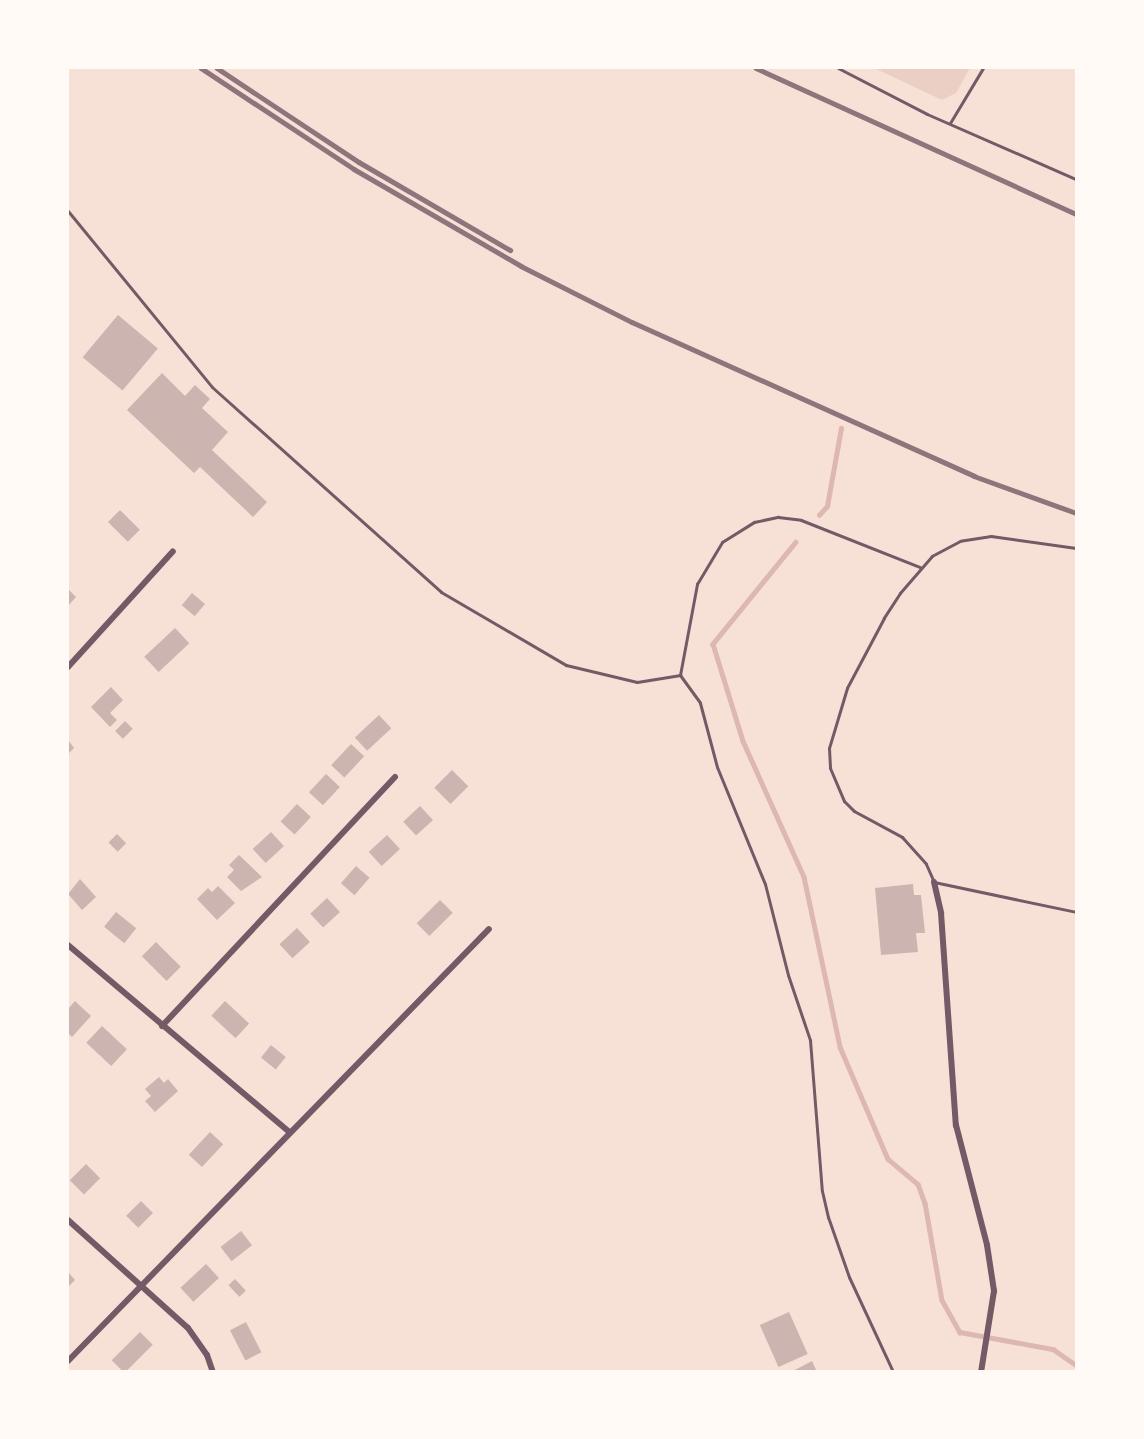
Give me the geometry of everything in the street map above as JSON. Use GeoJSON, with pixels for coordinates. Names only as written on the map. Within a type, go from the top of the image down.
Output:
{"type":"FeatureCollection","features":[{"type":"Feature","properties":{"kind":"street"},"geometry":{"type":"LineString","coordinates":[[68,667],[173,551]]}},
{"type":"Feature","properties":{"kind":"street"},"geometry":{"type":"LineString","coordinates":[[162,1026],[395,777]]}},
{"type":"Feature","properties":{"kind":"street"},"geometry":{"type":"LineString","coordinates":[[934,882],[941,914],[949,1076],[959,1145],[991,1271],[990,1328],[981,1371]]}},
{"type":"Feature","properties":{"kind":"street"},"geometry":{"type":"LineString","coordinates":[[68,1361],[489,929]]}},
{"type":"Feature","properties":{"kind":"street"},"geometry":{"type":"LineString","coordinates":[[68,945],[289,1132]]}},
{"type":"Feature","properties":{"kind":"street"},"geometry":{"type":"LineString","coordinates":[[68,1220],[142,1284],[188,1328],[207,1355],[213,1371]]}},
{"type":"Feature","properties":{"kind":"lane"},"geometry":{"type":"LineString","coordinates":[[838,68],[950,124],[1077,179]]}},
{"type":"Feature","properties":{"kind":"lane"},"geometry":{"type":"LineString","coordinates":[[950,124],[983,68]]}},
{"type":"Feature","properties":{"kind":"lane"},"geometry":{"type":"LineString","coordinates":[[68,211],[212,387],[441,592],[566,665],[637,681],[680,675]]}},
{"type":"Feature","properties":{"kind":"lane"},"geometry":{"type":"LineString","coordinates":[[894,1371],[849,1276],[828,1217],[822,1191],[810,1040],[788,975],[765,884],[717,767],[700,703],[680,675],[697,584],[722,542],[754,522],[790,518],[842,534],[920,567]]}},
{"type":"Feature","properties":{"kind":"lane"},"geometry":{"type":"LineString","coordinates":[[1077,548],[1002,537],[977,537],[946,547],[920,567],[884,618],[847,688],[829,748],[830,768],[844,801],[854,811],[902,837],[926,864],[934,882],[1077,912]]}},
{"type":"Feature","properties":{"kind":"shaded area"},"geometry":{"type":"Polygon","coordinates":[[[874,68],[970,68],[956,93],[942,100],[874,68]]]}},
{"type":"Feature","properties":{"kind":"building"},"geometry":{"type":"Polygon","coordinates":[[[118,315],[158,348],[122,391],[83,357],[118,315]]]}},
{"type":"Feature","properties":{"kind":"building"},"geometry":{"type":"Polygon","coordinates":[[[162,373],[185,396],[195,385],[210,399],[202,408],[228,432],[212,450],[267,502],[253,517],[200,467],[194,473],[127,410],[162,373]]]}},
{"type":"Feature","properties":{"kind":"building"},"geometry":{"type":"Polygon","coordinates":[[[120,510],[140,530],[128,542],[108,522],[120,510]]]}},
{"type":"Feature","properties":{"kind":"building"},"geometry":{"type":"Polygon","coordinates":[[[68,589],[76,597],[68,606],[68,589]]]}},
{"type":"Feature","properties":{"kind":"building"},"geometry":{"type":"Polygon","coordinates":[[[192,593],[205,604],[195,616],[182,605],[192,593]]]}},
{"type":"Feature","properties":{"kind":"building"},"geometry":{"type":"Polygon","coordinates":[[[175,628],[189,643],[159,672],[144,657],[175,628]]]}},
{"type":"Feature","properties":{"kind":"building"},"geometry":{"type":"Polygon","coordinates":[[[111,687],[123,700],[110,713],[117,720],[110,727],[91,707],[111,687]]]}},
{"type":"Feature","properties":{"kind":"building"},"geometry":{"type":"Polygon","coordinates":[[[379,715],[391,728],[367,751],[355,738],[379,715]]]}},
{"type":"Feature","properties":{"kind":"building"},"geometry":{"type":"Polygon","coordinates":[[[125,721],[133,729],[123,739],[115,731],[125,721]]]}},
{"type":"Feature","properties":{"kind":"building"},"geometry":{"type":"Polygon","coordinates":[[[68,740],[74,748],[68,754],[68,740]]]}},
{"type":"Feature","properties":{"kind":"building"},"geometry":{"type":"Polygon","coordinates":[[[351,744],[364,756],[344,777],[331,765],[351,744]]]}},
{"type":"Feature","properties":{"kind":"building"},"geometry":{"type":"Polygon","coordinates":[[[452,770],[468,786],[451,804],[434,788],[452,770]]]}},
{"type":"Feature","properties":{"kind":"building"},"geometry":{"type":"Polygon","coordinates":[[[326,774],[340,787],[323,805],[309,792],[326,774]]]}},
{"type":"Feature","properties":{"kind":"building"},"geometry":{"type":"Polygon","coordinates":[[[297,804],[311,817],[295,835],[281,822],[297,804]]]}},
{"type":"Feature","properties":{"kind":"building"},"geometry":{"type":"Polygon","coordinates":[[[420,806],[433,820],[416,836],[403,822],[420,806]]]}},
{"type":"Feature","properties":{"kind":"building"},"geometry":{"type":"Polygon","coordinates":[[[271,832],[284,846],[266,863],[253,849],[271,832]]]}},
{"type":"Feature","properties":{"kind":"building"},"geometry":{"type":"Polygon","coordinates":[[[117,834],[126,843],[118,852],[109,842],[117,834]]]}},
{"type":"Feature","properties":{"kind":"building"},"geometry":{"type":"Polygon","coordinates":[[[387,835],[400,849],[382,866],[369,852],[387,835]]]}},
{"type":"Feature","properties":{"kind":"building"},"geometry":{"type":"Polygon","coordinates":[[[239,855],[262,877],[241,891],[227,877],[234,870],[229,865],[239,855]]]}},
{"type":"Feature","properties":{"kind":"building"},"geometry":{"type":"Polygon","coordinates":[[[356,866],[370,878],[354,895],[341,883],[356,866]]]}},
{"type":"Feature","properties":{"kind":"building"},"geometry":{"type":"Polygon","coordinates":[[[80,879],[96,897],[82,910],[68,894],[80,879]]]}},
{"type":"Feature","properties":{"kind":"building"},"geometry":{"type":"Polygon","coordinates":[[[913,884],[914,895],[921,895],[925,933],[916,933],[918,952],[881,955],[875,888],[913,884]]]}},
{"type":"Feature","properties":{"kind":"building"},"geometry":{"type":"Polygon","coordinates":[[[218,886],[235,903],[217,920],[197,899],[208,888],[212,892],[218,886]]]}},
{"type":"Feature","properties":{"kind":"building"},"geometry":{"type":"Polygon","coordinates":[[[327,898],[340,912],[323,928],[310,914],[327,898]]]}},
{"type":"Feature","properties":{"kind":"building"},"geometry":{"type":"Polygon","coordinates":[[[440,900],[453,913],[429,936],[417,923],[440,900]]]}},
{"type":"Feature","properties":{"kind":"building"},"geometry":{"type":"Polygon","coordinates":[[[116,912],[136,928],[124,943],[104,927],[116,912]]]}},
{"type":"Feature","properties":{"kind":"building"},"geometry":{"type":"Polygon","coordinates":[[[297,928],[310,942],[292,958],[279,944],[297,928]]]}},
{"type":"Feature","properties":{"kind":"building"},"geometry":{"type":"Polygon","coordinates":[[[156,942],[181,967],[167,981],[142,956],[156,942]]]}},
{"type":"Feature","properties":{"kind":"building"},"geometry":{"type":"Polygon","coordinates":[[[75,1001],[91,1016],[72,1037],[68,1033],[68,1009],[75,1001]]]}},
{"type":"Feature","properties":{"kind":"building"},"geometry":{"type":"Polygon","coordinates":[[[225,1001],[249,1024],[235,1038],[211,1016],[225,1001]]]}},
{"type":"Feature","properties":{"kind":"building"},"geometry":{"type":"Polygon","coordinates":[[[102,1026],[127,1049],[111,1066],[86,1043],[102,1026]]]}},
{"type":"Feature","properties":{"kind":"building"},"geometry":{"type":"Polygon","coordinates":[[[271,1045],[286,1057],[276,1069],[261,1057],[271,1045]]]}},
{"type":"Feature","properties":{"kind":"building"},"geometry":{"type":"Polygon","coordinates":[[[159,1077],[164,1083],[168,1079],[178,1091],[155,1112],[145,1101],[151,1096],[145,1089],[159,1077]]]}},
{"type":"Feature","properties":{"kind":"building"},"geometry":{"type":"Polygon","coordinates":[[[210,1132],[223,1144],[202,1167],[189,1155],[210,1132]]]}},
{"type":"Feature","properties":{"kind":"building"},"geometry":{"type":"Polygon","coordinates":[[[86,1164],[100,1178],[84,1194],[70,1180],[86,1164]]]}},
{"type":"Feature","properties":{"kind":"building"},"geometry":{"type":"Polygon","coordinates":[[[141,1201],[153,1213],[138,1228],[126,1216],[141,1201]]]}},
{"type":"Feature","properties":{"kind":"building"},"geometry":{"type":"Polygon","coordinates":[[[241,1231],[252,1245],[232,1261],[221,1247],[241,1231]]]}},
{"type":"Feature","properties":{"kind":"building"},"geometry":{"type":"Polygon","coordinates":[[[206,1264],[219,1278],[193,1302],[180,1288],[206,1264]]]}},
{"type":"Feature","properties":{"kind":"building"},"geometry":{"type":"Polygon","coordinates":[[[68,1272],[75,1280],[68,1287],[68,1272]]]}},
{"type":"Feature","properties":{"kind":"building"},"geometry":{"type":"Polygon","coordinates":[[[235,1279],[246,1291],[239,1297],[228,1285],[235,1279]]]}},
{"type":"Feature","properties":{"kind":"building"},"geometry":{"type":"Polygon","coordinates":[[[789,1312],[808,1354],[778,1367],[760,1325],[789,1312]]]}},
{"type":"Feature","properties":{"kind":"building"},"geometry":{"type":"Polygon","coordinates":[[[246,1322],[261,1352],[245,1360],[230,1330],[246,1322]]]}},
{"type":"Feature","properties":{"kind":"building"},"geometry":{"type":"Polygon","coordinates":[[[140,1332],[153,1345],[125,1372],[112,1360],[140,1332]]]}},
{"type":"Feature","properties":{"kind":"building"},"geometry":{"type":"Polygon","coordinates":[[[812,1361],[817,1372],[791,1372],[812,1361]]]}},
{"type":"Feature","properties":{"kind":"waterway"},"geometry":{"type":"LineString","coordinates":[[819,515],[827,506],[841,428]]}},
{"type":"Feature","properties":{"kind":"waterway"},"geometry":{"type":"LineString","coordinates":[[796,542],[713,644],[743,741],[804,877],[840,1047],[888,1159],[918,1184],[925,1203],[942,1300],[960,1332],[1053,1349],[1076,1365]]}},
{"type":"Feature","properties":{"kind":"railway"},"geometry":{"type":"LineString","coordinates":[[201,68],[354,169],[521,266],[632,322],[974,476],[1076,513]]}},
{"type":"Feature","properties":{"kind":"railway"},"geometry":{"type":"LineString","coordinates":[[217,68],[359,162],[510,250]]}},
{"type":"Feature","properties":{"kind":"railway"},"geometry":{"type":"LineString","coordinates":[[756,68],[1076,214]]}}]}
